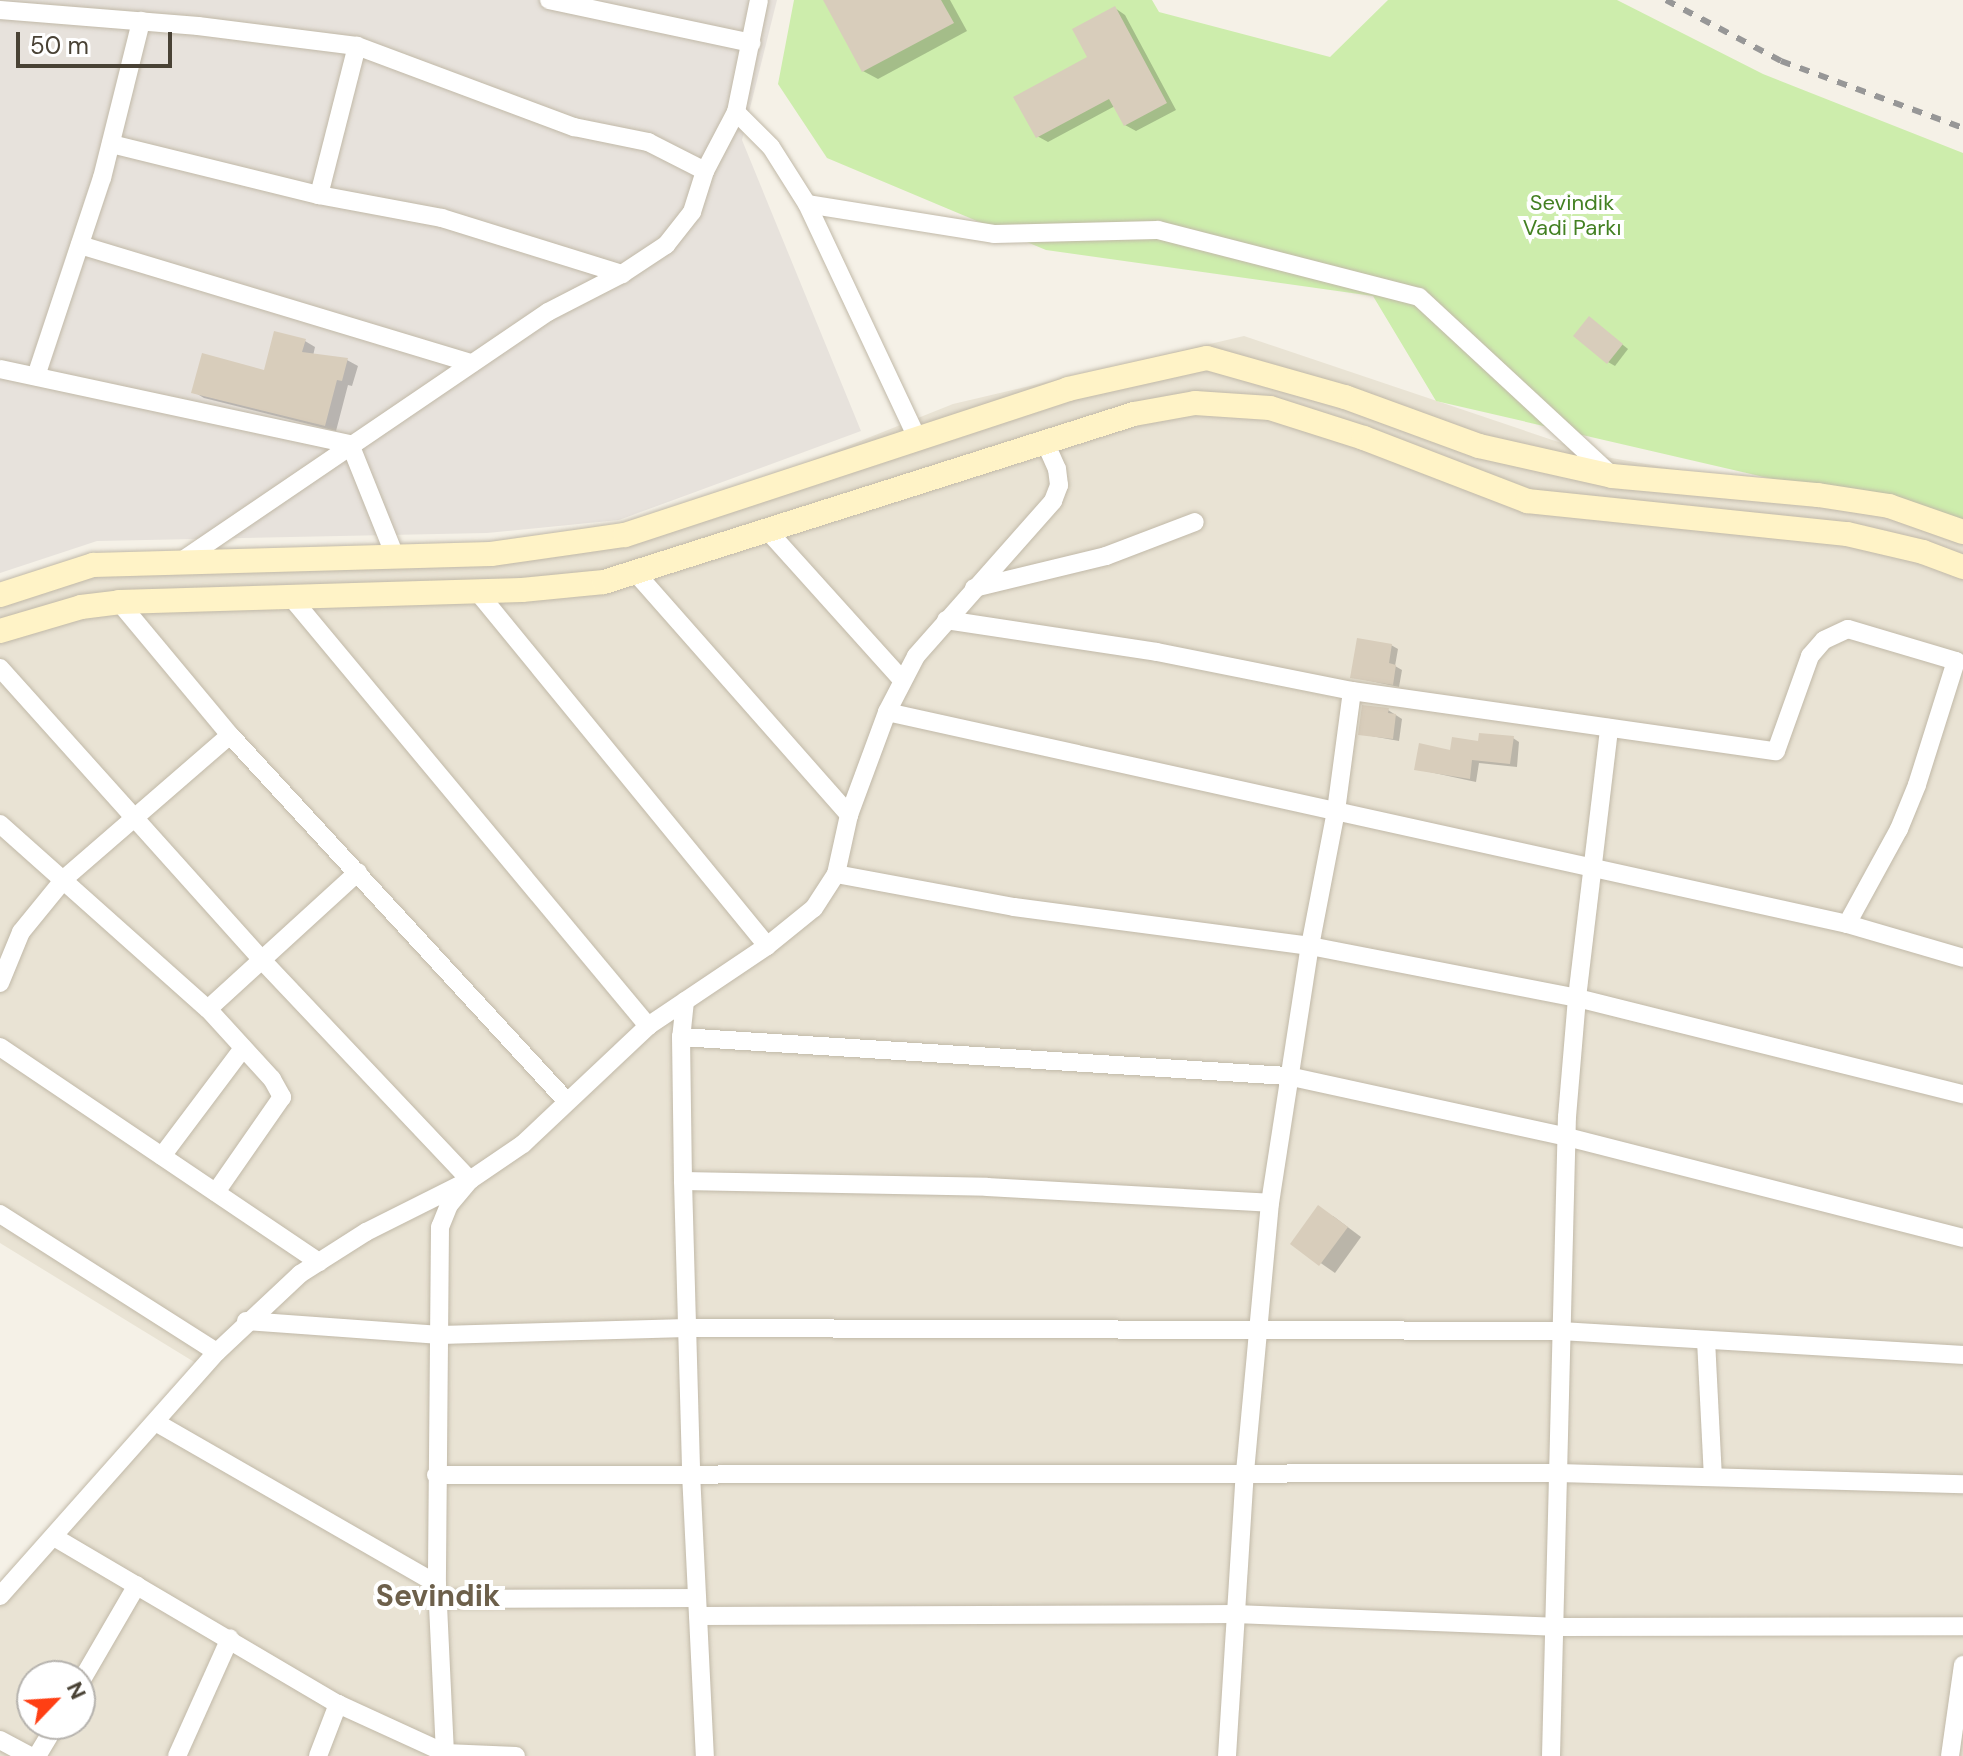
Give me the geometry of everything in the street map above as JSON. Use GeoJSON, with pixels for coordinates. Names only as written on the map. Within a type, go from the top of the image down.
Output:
{"type":"FeatureCollection","features":[{"type":"Feature","properties":{"kind":"main road"},"geometry":{"type":"LineString","coordinates":[[0,595],[93,565],[183,560],[491,554],[625,535],[1068,389],[1207,358],[1345,397],[1479,446],[1612,476],[1818,495],[1889,506],[1963,532]]}},
{"type":"Feature","properties":{"kind":"main road"},"geometry":{"type":"LineString","coordinates":[[0,631],[81,607],[119,602],[522,590],[604,582],[1134,414],[1195,403],[1270,408],[1364,438],[1527,501],[1847,534],[1923,552],[1963,567]]}},
{"type":"Feature","properties":{"kind":"street"},"geometry":{"type":"LineString","coordinates":[[549,0],[751,43]]}},
{"type":"Feature","properties":{"kind":"street"},"geometry":{"type":"LineString","coordinates":[[183,560],[548,312],[622,274],[666,245],[692,212],[705,171],[736,112],[759,0]]}},
{"type":"Feature","properties":{"kind":"street"},"geometry":{"type":"LineString","coordinates":[[0,10],[141,21],[357,46],[574,127],[648,142],[705,171]]}},
{"type":"Feature","properties":{"kind":"street"},"geometry":{"type":"LineString","coordinates":[[36,376],[111,144],[141,21]]}},
{"type":"Feature","properties":{"kind":"street"},"geometry":{"type":"LineString","coordinates":[[319,195],[357,46]]}},
{"type":"Feature","properties":{"kind":"street"},"geometry":{"type":"LineString","coordinates":[[736,112],[771,147],[807,204],[918,440]]}},
{"type":"Feature","properties":{"kind":"street"},"geometry":{"type":"LineString","coordinates":[[111,144],[319,195],[442,218],[622,274]]}},
{"type":"Feature","properties":{"kind":"street"},"geometry":{"type":"LineString","coordinates":[[807,204],[994,234],[1158,230],[1419,297],[1612,476]]}},
{"type":"Feature","properties":{"kind":"street"},"geometry":{"type":"LineString","coordinates":[[80,245],[472,363]]}},
{"type":"Feature","properties":{"kind":"street"},"geometry":{"type":"LineString","coordinates":[[0,369],[350,444]]}},
{"type":"Feature","properties":{"kind":"street"},"geometry":{"type":"LineString","coordinates":[[0,1596],[246,1321],[319,1262],[366,1232],[470,1180],[523,1144],[648,1026],[767,946],[814,908],[836,874],[849,815],[887,712],[916,656],[1053,501],[1059,485],[1057,469],[1045,442]]}},
{"type":"Feature","properties":{"kind":"street"},"geometry":{"type":"LineString","coordinates":[[350,444],[395,556]]}},
{"type":"Feature","properties":{"kind":"street"},"geometry":{"type":"LineString","coordinates":[[974,588],[1106,556],[1195,522]]}},
{"type":"Feature","properties":{"kind":"street"},"geometry":{"type":"LineString","coordinates":[[768,531],[902,680]]}},
{"type":"Feature","properties":{"kind":"street"},"geometry":{"type":"LineString","coordinates":[[635,572],[849,815]]}},
{"type":"Feature","properties":{"kind":"street"},"geometry":{"type":"LineString","coordinates":[[476,590],[767,946]]}},
{"type":"Feature","properties":{"kind":"street"},"geometry":{"type":"LineString","coordinates":[[290,596],[648,1026]]}},
{"type":"Feature","properties":{"kind":"street"},"geometry":{"type":"LineString","coordinates":[[119,602],[230,735],[566,1101]]}},
{"type":"Feature","properties":{"kind":"street"},"geometry":{"type":"LineString","coordinates":[[946,620],[1157,652],[1352,691],[1776,751],[1810,656],[1824,640],[1848,629],[1956,661],[1917,785],[1899,829],[1847,924]]}},
{"type":"Feature","properties":{"kind":"street"},"geometry":{"type":"LineString","coordinates":[[0,668],[260,958],[470,1180]]}},
{"type":"Feature","properties":{"kind":"street"},"geometry":{"type":"LineString","coordinates":[[1227,1756],[1245,1472],[1270,1203],[1288,1076],[1336,811],[1352,691]]}},
{"type":"Feature","properties":{"kind":"street"},"geometry":{"type":"LineString","coordinates":[[887,712],[1847,924],[1963,958]]}},
{"type":"Feature","properties":{"kind":"street"},"geometry":{"type":"LineString","coordinates":[[1551,1756],[1567,1137],[1577,998],[1609,728]]}},
{"type":"Feature","properties":{"kind":"street"},"geometry":{"type":"LineString","coordinates":[[0,983],[21,932],[65,878],[230,735]]}},
{"type":"Feature","properties":{"kind":"street"},"geometry":{"type":"LineString","coordinates":[[0,824],[65,878],[208,1009],[272,1079],[282,1097],[216,1192]]}},
{"type":"Feature","properties":{"kind":"street"},"geometry":{"type":"LineString","coordinates":[[208,1009],[260,958],[358,872]]}},
{"type":"Feature","properties":{"kind":"street"},"geometry":{"type":"LineString","coordinates":[[836,874],[1014,907],[1310,946],[1577,998],[1963,1094]]}},
{"type":"Feature","properties":{"kind":"street"},"geometry":{"type":"LineString","coordinates":[[685,1001],[681,1037],[683,1181],[691,1473],[705,1756]]}},
{"type":"Feature","properties":{"kind":"street"},"geometry":{"type":"LineString","coordinates":[[681,1037],[1288,1076],[1567,1137],[1963,1238]]}},
{"type":"Feature","properties":{"kind":"street"},"geometry":{"type":"LineString","coordinates":[[0,1047],[319,1262]]}},
{"type":"Feature","properties":{"kind":"street"},"geometry":{"type":"LineString","coordinates":[[162,1156],[243,1048]]}},
{"type":"Feature","properties":{"kind":"street"},"geometry":{"type":"LineString","coordinates":[[445,1754],[437,1591],[440,1227],[449,1205],[470,1180]]}},
{"type":"Feature","properties":{"kind":"street"},"geometry":{"type":"LineString","coordinates":[[683,1181],[987,1187],[1270,1203]]}},
{"type":"Feature","properties":{"kind":"street"},"geometry":{"type":"LineString","coordinates":[[0,1214],[217,1352]]}},
{"type":"Feature","properties":{"kind":"street"},"geometry":{"type":"LineString","coordinates":[[246,1321],[440,1335],[687,1328],[1561,1331],[1963,1355]]}},
{"type":"Feature","properties":{"kind":"street"},"geometry":{"type":"LineString","coordinates":[[1706,1340],[1713,1477]]}},
{"type":"Feature","properties":{"kind":"street"},"geometry":{"type":"LineString","coordinates":[[157,1423],[437,1591],[697,1607],[1235,1614],[1554,1627],[1963,1626]]}},
{"type":"Feature","properties":{"kind":"street"},"geometry":{"type":"LineString","coordinates":[[436,1475],[1558,1473],[1963,1484]]}},
{"type":"Feature","properties":{"kind":"street"},"geometry":{"type":"LineString","coordinates":[[54,1537],[338,1704],[445,1754],[516,1756]]}},
{"type":"Feature","properties":{"kind":"street"},"geometry":{"type":"LineString","coordinates":[[93,1660],[137,1585]]}},
{"type":"Feature","properties":{"kind":"street"},"geometry":{"type":"LineString","coordinates":[[177,1756],[230,1638]]}},
{"type":"Feature","properties":{"kind":"street"},"geometry":{"type":"LineString","coordinates":[[1950,1756],[1963,1665]]}},
{"type":"Feature","properties":{"kind":"street"},"geometry":{"type":"LineString","coordinates":[[318,1756],[338,1704]]}},
{"type":"Feature","properties":{"kind":"street"},"geometry":{"type":"LineString","coordinates":[[0,1740],[30,1756]]}},
{"type":"Feature","properties":{"kind":"shaded area"},"geometry":{"type":"Polygon","coordinates":[[[0,0],[777,0],[742,140],[861,431],[619,520],[487,533],[97,541],[0,573],[0,0]]]}},
{"type":"Feature","properties":{"kind":"shaded area"},"geometry":{"type":"Polygon","coordinates":[[[1244,336],[1600,456],[1889,506],[1963,529],[1963,1756],[0,1756],[0,1589],[204,1368],[0,1243],[0,598],[93,565],[625,535],[953,404],[1244,336]]]}},
{"type":"Feature","properties":{"kind":"green space","name":"Sevindik Vadi Parkı"},"geometry":{"type":"Polygon","coordinates":[[[794,0],[1152,0],[1159,12],[1330,57],[1388,0],[1617,0],[1763,74],[1963,153],[1963,536],[1889,506],[1436,401],[1373,296],[1046,250],[827,158],[778,84],[794,0]]]}},
{"type":"Feature","properties":{"kind":"building"},"geometry":{"type":"Polygon","coordinates":[[[823,0],[941,0],[954,23],[862,72],[823,0]]]}},
{"type":"Feature","properties":{"kind":"building"},"geometry":{"type":"Polygon","coordinates":[[[1115,6],[1167,103],[1124,126],[1109,99],[1036,138],[1013,97],[1087,57],[1072,29],[1115,6]]]}},
{"type":"Feature","properties":{"kind":"building"},"geometry":{"type":"Polygon","coordinates":[[[1589,316],[1623,344],[1607,364],[1573,336],[1589,316]]]}},
{"type":"Feature","properties":{"kind":"building"},"geometry":{"type":"Polygon","coordinates":[[[274,331],[306,339],[302,352],[348,358],[342,381],[337,380],[325,426],[191,393],[202,353],[264,370],[274,331]]]}},
{"type":"Feature","properties":{"kind":"building"},"geometry":{"type":"Polygon","coordinates":[[[1357,638],[1392,644],[1389,663],[1396,665],[1393,685],[1350,678],[1357,638]]]}},
{"type":"Feature","properties":{"kind":"building"},"geometry":{"type":"Polygon","coordinates":[[[1362,705],[1389,708],[1388,713],[1396,714],[1393,739],[1358,735],[1362,705]]]}},
{"type":"Feature","properties":{"kind":"building"},"geometry":{"type":"Polygon","coordinates":[[[1479,733],[1514,736],[1510,764],[1472,760],[1470,779],[1414,770],[1419,743],[1450,750],[1452,737],[1478,741],[1479,733]]]}},
{"type":"Feature","properties":{"kind":"building"},"geometry":{"type":"Polygon","coordinates":[[[1318,1205],[1348,1227],[1319,1266],[1290,1244],[1318,1205]]]}},
{"type":"Feature","properties":{"kind":"railway"},"geometry":{"type":"LineString","coordinates":[[1666,0],[1781,61],[1963,128]]}},
{"type":"Feature","properties":{"kind":"district","name":"Sevindik"},"geometry":{"type":"Point","coordinates":[438,1596]}}]}
